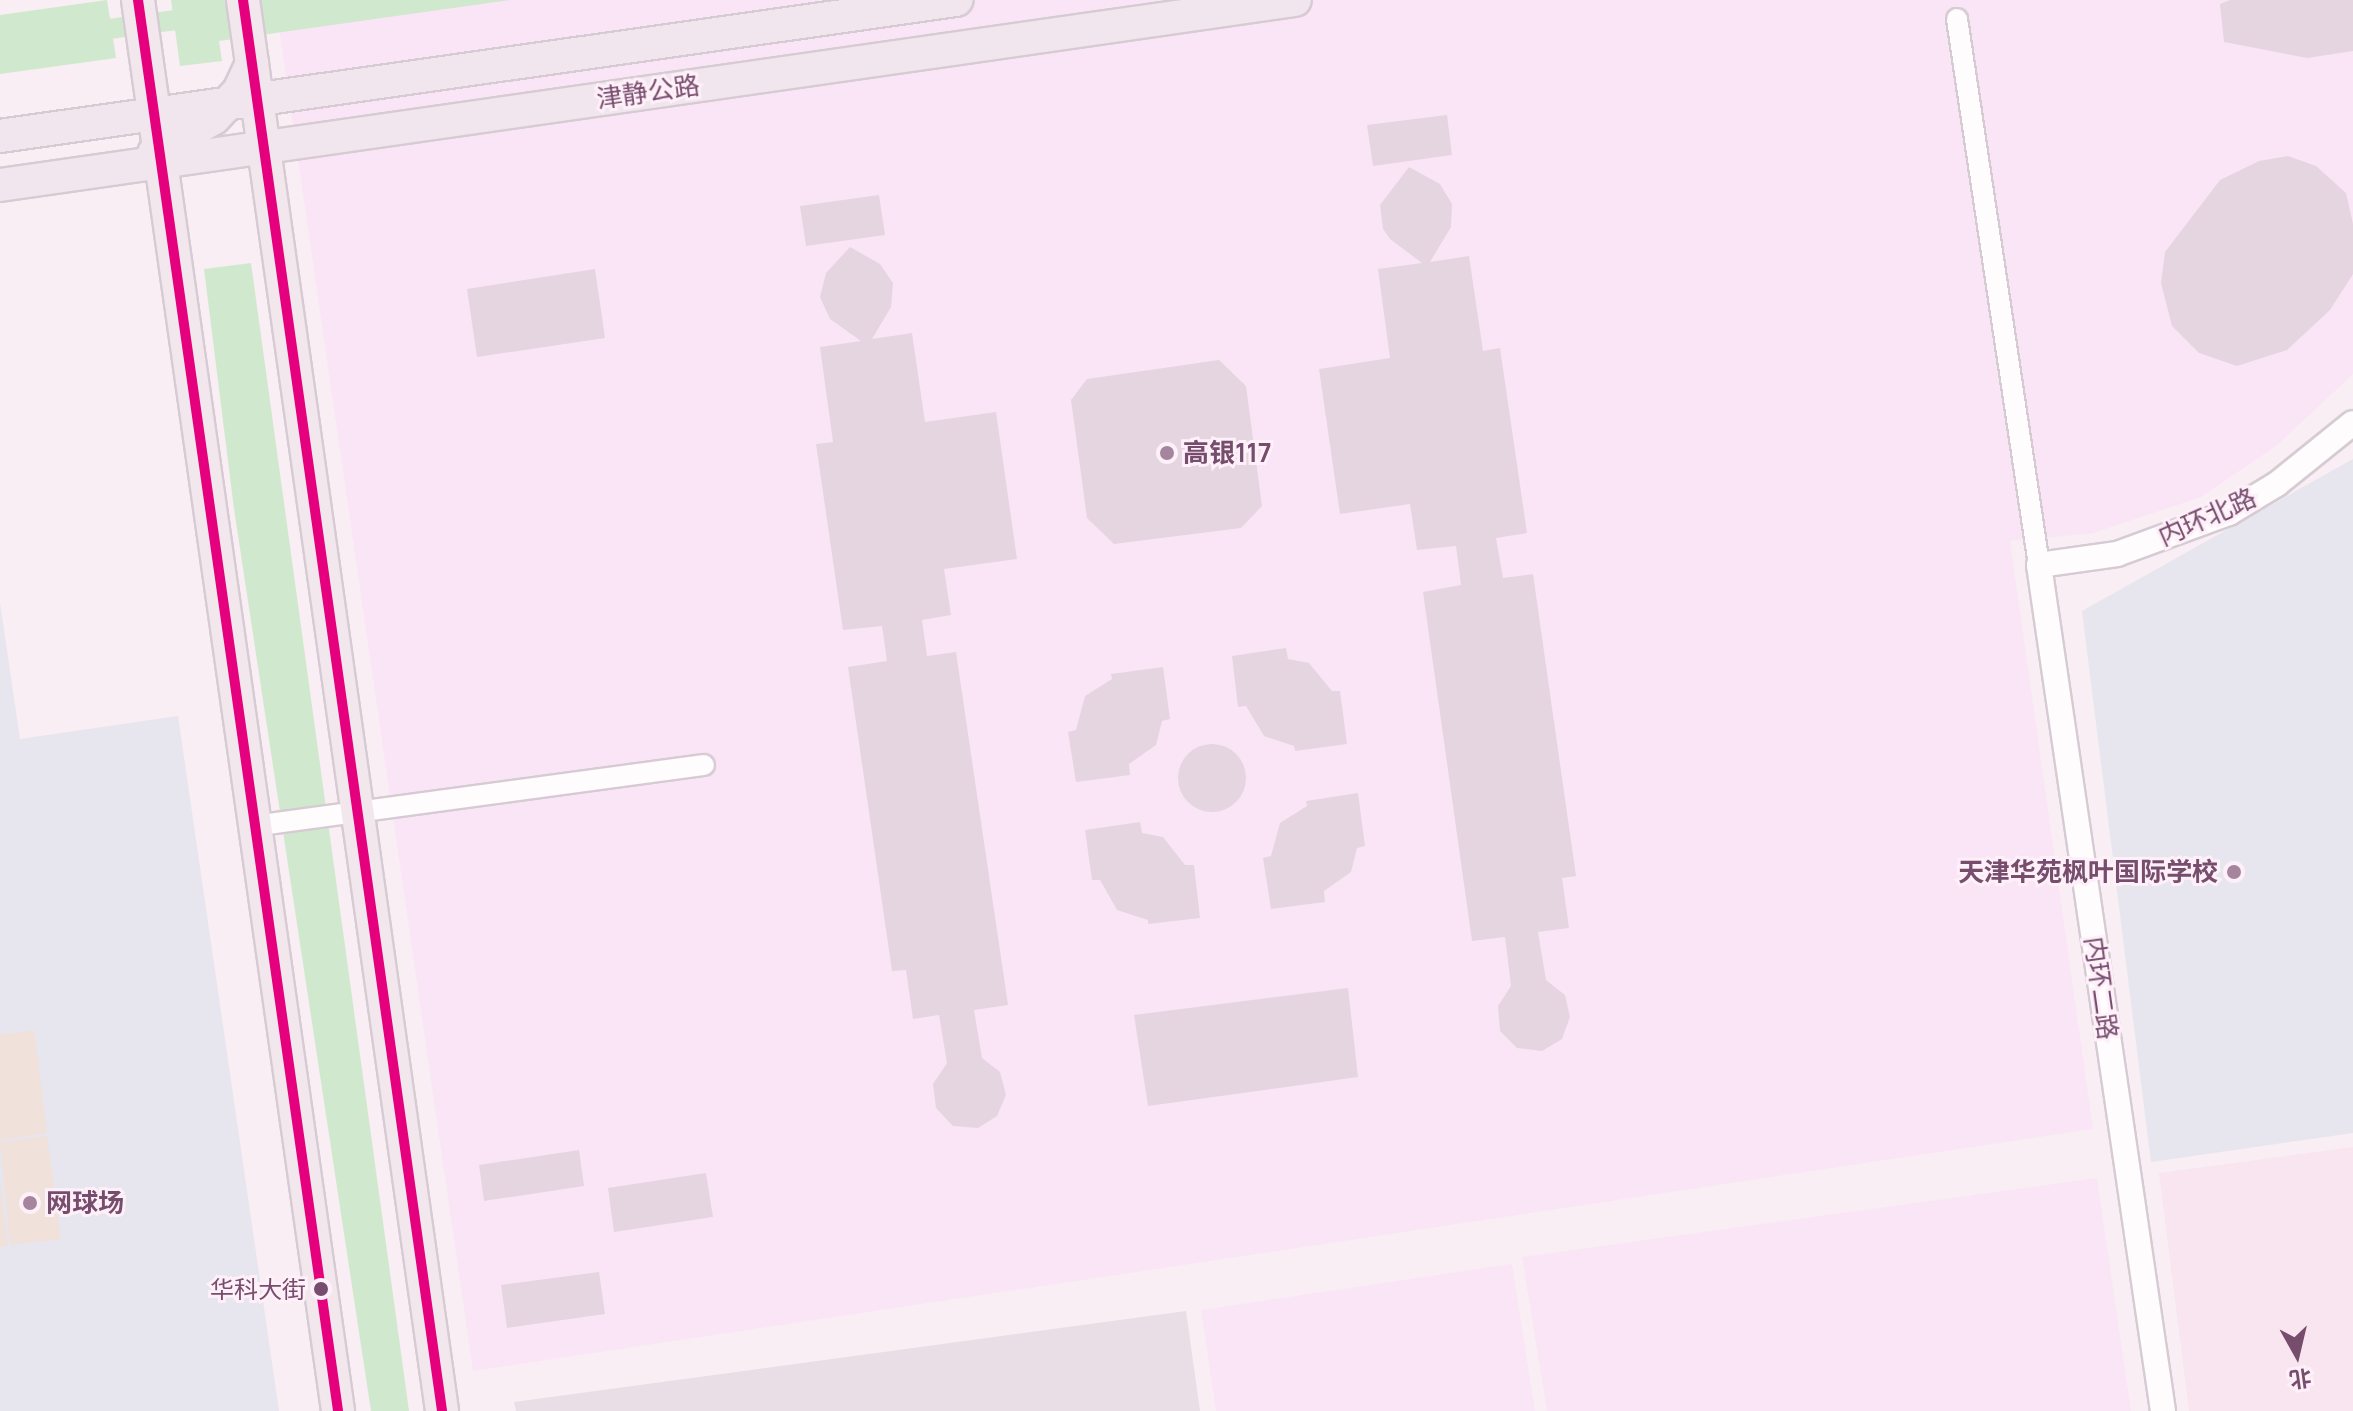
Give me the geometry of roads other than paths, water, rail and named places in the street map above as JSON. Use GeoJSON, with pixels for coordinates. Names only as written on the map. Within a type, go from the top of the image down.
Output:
{"type":"FeatureCollection","features":[{"type":"Feature","properties":{"kind":"highway","name":"津静公路"},"geometry":{"type":"LineString","coordinates":[[0,136],[956,0]]}},
{"type":"Feature","properties":{"kind":"highway","name":"津静公路"},"geometry":{"type":"LineString","coordinates":[[0,185],[105,170],[160,156],[264,146],[1295,0]]}},
{"type":"Feature","properties":{"kind":"highway"},"geometry":{"type":"LineString","coordinates":[[160,156],[244,101]]}},
{"type":"Feature","properties":{"kind":"main road"},"geometry":{"type":"LineString","coordinates":[[138,0],[261,825],[338,1411]]}},
{"type":"Feature","properties":{"kind":"main road"},"geometry":{"type":"LineString","coordinates":[[243,0],[252,63],[244,101],[264,146],[347,812],[442,1411]]}},
{"type":"Feature","properties":{"kind":"main road"},"geometry":{"type":"LineString","coordinates":[[99,122],[140,104],[149,78]]}},
{"type":"Feature","properties":{"kind":"street"},"geometry":{"type":"LineString","coordinates":[[1957,19],[2039,565]]}},
{"type":"Feature","properties":{"kind":"street","name":"内环北路"},"geometry":{"type":"LineString","coordinates":[[2039,565],[2117,554],[2229,513],[2277,484],[2353,423]]}},
{"type":"Feature","properties":{"kind":"street","name":"内环二路"},"geometry":{"type":"LineString","coordinates":[[2039,565],[2163,1411]]}},
{"type":"Feature","properties":{"kind":"street"},"geometry":{"type":"LineString","coordinates":[[261,825],[704,765]]}},
{"type":"Feature","properties":{"kind":"waterway"},"geometry":{"type":"LineString","coordinates":[[87,32],[198,17]]}},
{"type":"Feature","properties":{"kind":"place","name":"高银117"},"geometry":{"type":"Point","coordinates":[1167,453]}},
{"type":"Feature","properties":{"kind":"place","name":"天津华苑枫叶国际学校"},"geometry":{"type":"Point","coordinates":[2234,872]}},
{"type":"Feature","properties":{"kind":"place","name":"网球场"},"geometry":{"type":"Point","coordinates":[30,1203]}},
{"type":"Feature","properties":{"kind":"place","name":"华科大街"},"geometry":{"type":"Point","coordinates":[321,1289]}}]}
